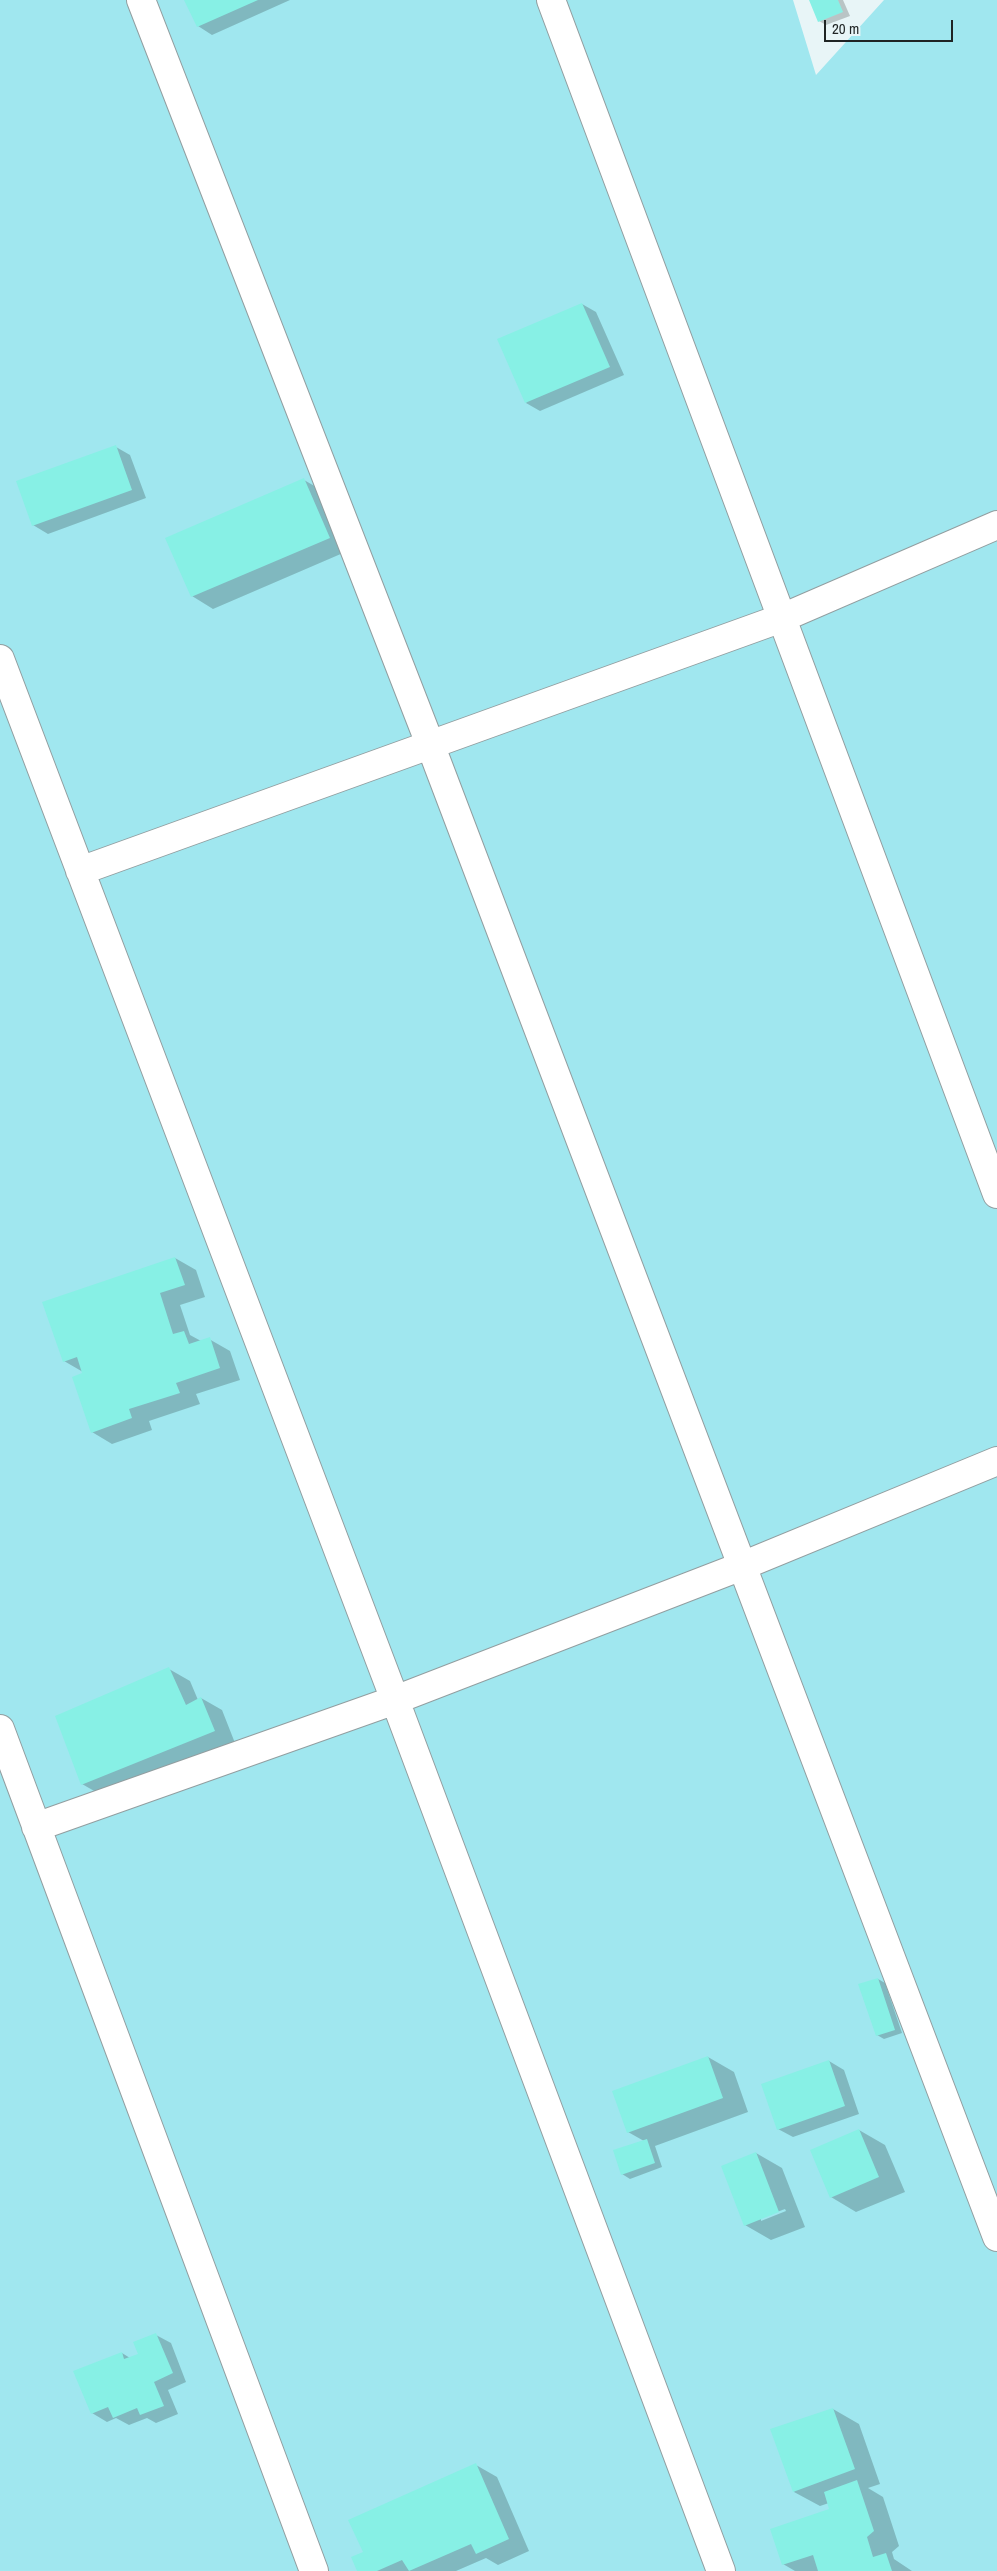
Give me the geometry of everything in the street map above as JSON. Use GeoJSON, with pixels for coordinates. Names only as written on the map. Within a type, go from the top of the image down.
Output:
{"type":"FeatureCollection","features":[{"type":"Feature","properties":{"kind":"street"},"geometry":{"type":"LineString","coordinates":[[141,0],[430,744],[997,2237]]}},
{"type":"Feature","properties":{"kind":"street"},"geometry":{"type":"LineString","coordinates":[[551,0],[997,1194]]}},
{"type":"Feature","properties":{"kind":"street"},"geometry":{"type":"LineString","coordinates":[[80,871],[782,618],[997,524]]}},
{"type":"Feature","properties":{"kind":"street"},"geometry":{"type":"LineString","coordinates":[[0,659],[395,1700],[721,2571]]}},
{"type":"Feature","properties":{"kind":"street"},"geometry":{"type":"LineString","coordinates":[[36,1827],[395,1700],[742,1566],[997,1461]]}},
{"type":"Feature","properties":{"kind":"street"},"geometry":{"type":"LineString","coordinates":[[0,1729],[290,2500],[314,2571]]}},
{"type":"Feature","properties":{"kind":"shaded area"},"geometry":{"type":"Polygon","coordinates":[[[0,0],[793,0],[816,75],[884,0],[997,0],[997,2571],[0,2571],[0,0]]]}},
{"type":"Feature","properties":{"kind":"building"},"geometry":{"type":"Polygon","coordinates":[[[184,0],[258,0],[197,27],[184,0]]]}},
{"type":"Feature","properties":{"kind":"building"},"geometry":{"type":"Polygon","coordinates":[[[809,0],[838,0],[843,12],[818,22],[809,0]]]}},
{"type":"Feature","properties":{"kind":"building"},"geometry":{"type":"Polygon","coordinates":[[[582,303],[610,367],[525,403],[497,339],[582,303]]]}},
{"type":"Feature","properties":{"kind":"building"},"geometry":{"type":"Polygon","coordinates":[[[116,445],[132,490],[32,526],[16,481],[116,445]]]}},
{"type":"Feature","properties":{"kind":"building"},"geometry":{"type":"Polygon","coordinates":[[[304,478],[330,538],[191,597],[165,538],[304,478]]]}},
{"type":"Feature","properties":{"kind":"building"},"geometry":{"type":"Polygon","coordinates":[[[175,1257],[185,1285],[160,1293],[173,1334],[184,1331],[189,1344],[210,1337],[220,1368],[176,1383],[180,1393],[129,1409],[132,1418],[91,1433],[72,1377],[82,1373],[77,1357],[63,1362],[42,1302],[175,1257]]]}},
{"type":"Feature","properties":{"kind":"building"},"geometry":{"type":"Polygon","coordinates":[[[169,1667],[186,1705],[201,1697],[215,1731],[81,1785],[55,1716],[169,1667]]]}},
{"type":"Feature","properties":{"kind":"building"},"geometry":{"type":"Polygon","coordinates":[[[878,1978],[895,2030],[876,2036],[858,1984],[878,1978]]]}},
{"type":"Feature","properties":{"kind":"building"},"geometry":{"type":"Polygon","coordinates":[[[708,2056],[723,2098],[627,2133],[612,2091],[708,2056]]]}},
{"type":"Feature","properties":{"kind":"building"},"geometry":{"type":"Polygon","coordinates":[[[829,2060],[845,2106],[777,2130],[761,2084],[829,2060]]]}},
{"type":"Feature","properties":{"kind":"building"},"geometry":{"type":"Polygon","coordinates":[[[859,2129],[879,2177],[830,2198],[810,2150],[859,2129]]]}},
{"type":"Feature","properties":{"kind":"building"},"geometry":{"type":"Polygon","coordinates":[[[647,2139],[655,2163],[621,2175],[613,2150],[647,2139]]]}},
{"type":"Feature","properties":{"kind":"building"},"geometry":{"type":"Polygon","coordinates":[[[756,2152],[779,2212],[744,2226],[721,2166],[756,2152]]]}},
{"type":"Feature","properties":{"kind":"building"},"geometry":{"type":"Polygon","coordinates":[[[156,2333],[173,2373],[154,2382],[164,2406],[140,2415],[137,2408],[113,2418],[108,2407],[91,2414],[73,2371],[122,2352],[124,2359],[138,2354],[133,2342],[156,2333]]]}},
{"type":"Feature","properties":{"kind":"building"},"geometry":{"type":"Polygon","coordinates":[[[833,2408],[855,2469],[793,2492],[770,2429],[833,2408]]]}},
{"type":"Feature","properties":{"kind":"building"},"geometry":{"type":"Polygon","coordinates":[[[476,2463],[509,2539],[476,2554],[471,2544],[409,2571],[402,2560],[377,2571],[357,2571],[351,2557],[363,2552],[348,2520],[476,2463]]]}},
{"type":"Feature","properties":{"kind":"building"},"geometry":{"type":"Polygon","coordinates":[[[857,2480],[874,2531],[867,2537],[873,2557],[886,2553],[892,2571],[818,2571],[813,2555],[782,2565],[770,2529],[829,2509],[824,2492],[857,2480]]]}}]}
